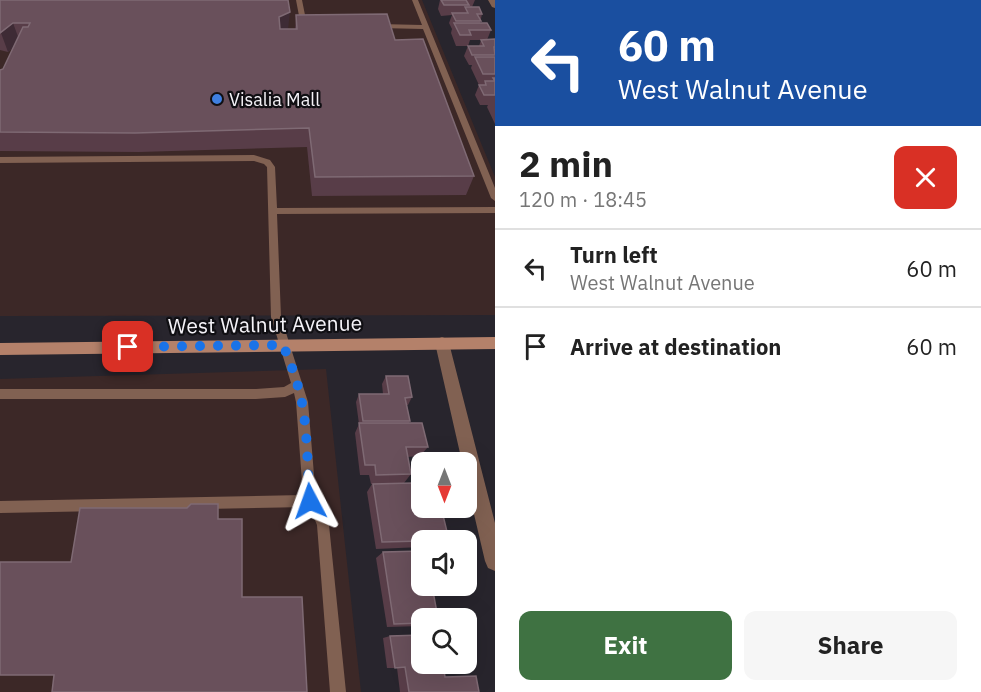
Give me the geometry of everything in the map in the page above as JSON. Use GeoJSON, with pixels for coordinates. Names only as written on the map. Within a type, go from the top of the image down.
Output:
{"type":"FeatureCollection","features":[{"type":"Feature","properties":{"kind":"main road","name":"West Walnut Avenue"},"geometry":{"type":"LineString","coordinates":[[0,349],[495,343]]}},
{"type":"Feature","properties":{"kind":"street"},"geometry":{"type":"LineString","coordinates":[[492,0],[495,5]]}},
{"type":"Feature","properties":{"kind":"street"},"geometry":{"type":"LineString","coordinates":[[442,343],[495,561]]}},
{"type":"Feature","properties":{"kind":"lane"},"geometry":{"type":"LineString","coordinates":[[299,0],[303,21],[313,26]]}},
{"type":"Feature","properties":{"kind":"lane"},"geometry":{"type":"LineString","coordinates":[[416,0],[495,198]]}},
{"type":"Feature","properties":{"kind":"lane"},"geometry":{"type":"LineString","coordinates":[[371,26],[426,27]]}},
{"type":"Feature","properties":{"kind":"lane"},"geometry":{"type":"LineString","coordinates":[[0,160],[261,159],[271,167],[276,316],[302,402],[310,501],[321,517],[323,525],[338,692]]}},
{"type":"Feature","properties":{"kind":"lane"},"geometry":{"type":"LineString","coordinates":[[273,211],[495,210]]}},
{"type":"Feature","properties":{"kind":"lane"},"geometry":{"type":"LineString","coordinates":[[0,394],[256,394],[285,392],[296,386]]}},
{"type":"Feature","properties":{"kind":"lane"},"geometry":{"type":"LineString","coordinates":[[0,507],[310,501]]}},
{"type":"Feature","properties":{"kind":"shaded area"},"geometry":{"type":"Polygon","coordinates":[[[0,0],[422,0],[495,177],[495,315],[0,316],[0,0]]]}},
{"type":"Feature","properties":{"kind":"shaded area"},"geometry":{"type":"Polygon","coordinates":[[[326,369],[361,692],[0,692],[0,379],[326,369]]]}},
{"type":"Feature","properties":{"kind":"building","name":"Visalia Mall"},"geometry":{"type":"Polygon","coordinates":[[[0,0],[288,0],[290,12],[279,17],[280,29],[297,29],[296,15],[387,14],[395,40],[423,39],[474,176],[315,177],[309,128],[135,133],[0,132],[0,70],[3,69],[23,27],[28,27],[30,23],[13,23],[0,33],[0,0]]]}},
{"type":"Feature","properties":{"kind":"building"},"geometry":{"type":"Polygon","coordinates":[[[441,0],[466,0],[469,5],[444,5],[441,0]]]}},
{"type":"Feature","properties":{"kind":"building"},"geometry":{"type":"Polygon","coordinates":[[[465,7],[479,7],[482,14],[477,14],[481,21],[456,21],[452,13],[468,13],[465,7]]]}},
{"type":"Feature","properties":{"kind":"building"},"geometry":{"type":"Polygon","coordinates":[[[454,23],[487,23],[491,30],[469,30],[471,35],[460,35],[454,23]]]}},
{"type":"Feature","properties":{"kind":"building"},"geometry":{"type":"Polygon","coordinates":[[[495,39],[495,55],[472,55],[468,46],[484,46],[481,40],[495,39]]]}},
{"type":"Feature","properties":{"kind":"building"},"geometry":{"type":"Polygon","coordinates":[[[475,57],[495,57],[495,74],[483,74],[475,57]]]}},
{"type":"Feature","properties":{"kind":"building"},"geometry":{"type":"Polygon","coordinates":[[[485,81],[495,81],[495,95],[484,95],[479,85],[486,85],[485,81]]]}},
{"type":"Feature","properties":{"kind":"building"},"geometry":{"type":"Polygon","coordinates":[[[386,376],[408,376],[412,397],[405,398],[410,421],[363,421],[359,394],[389,394],[386,376]]]}},
{"type":"Feature","properties":{"kind":"building"},"geometry":{"type":"Polygon","coordinates":[[[359,423],[422,423],[428,447],[406,447],[411,474],[376,475],[375,465],[365,465],[359,423]]]}},
{"type":"Feature","properties":{"kind":"building"},"geometry":{"type":"Polygon","coordinates":[[[411,483],[411,518],[444,518],[447,530],[411,530],[411,541],[382,542],[373,484],[411,483]]]}},
{"type":"Feature","properties":{"kind":"building"},"geometry":{"type":"Polygon","coordinates":[[[191,504],[218,504],[218,519],[242,519],[242,597],[302,597],[307,692],[52,692],[54,675],[0,675],[0,562],[71,562],[80,508],[187,508],[191,504]]]}},
{"type":"Feature","properties":{"kind":"building"},"geometry":{"type":"Polygon","coordinates":[[[411,551],[411,596],[434,596],[436,608],[411,608],[411,623],[394,624],[383,552],[411,551]]]}},
{"type":"Feature","properties":{"kind":"building"},"geometry":{"type":"Polygon","coordinates":[[[411,635],[411,674],[445,674],[445,677],[476,676],[479,692],[409,692],[405,667],[395,668],[390,636],[411,635]]]}},
{"type":"Feature","properties":{"kind":"place","name":"Visalia Mall"},"geometry":{"type":"Point","coordinates":[217,99]}},
{"type":"Feature","properties":{"kind":"route"},"geometry":{"type":"LineString","coordinates":[[128,347],[283,345],[295,375],[302,402],[310,501]]}}]}
